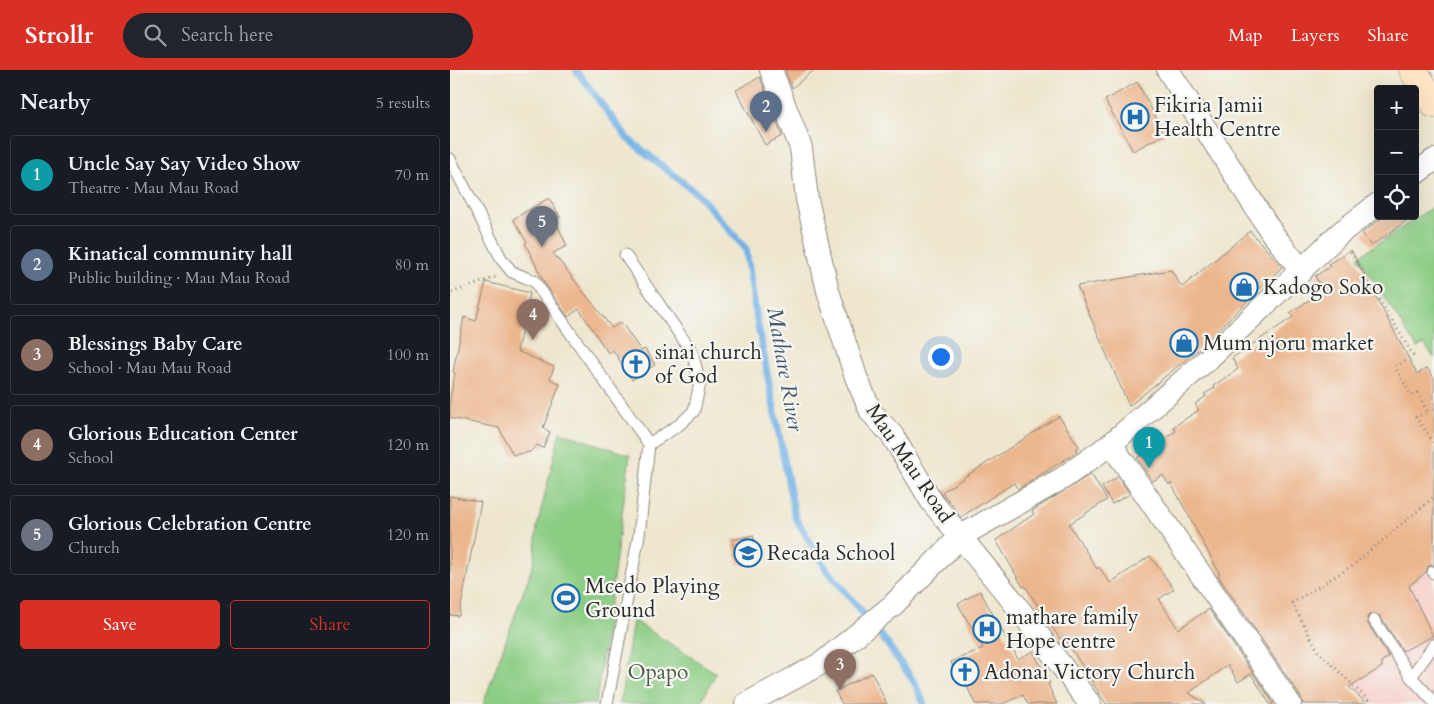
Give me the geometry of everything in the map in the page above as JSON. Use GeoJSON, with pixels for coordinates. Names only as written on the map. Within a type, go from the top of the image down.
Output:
{"type":"FeatureCollection","features":[{"type":"Feature","properties":{"kind":"main road"},"geometry":{"type":"LineString","coordinates":[[1413,70],[1434,104]]}},
{"type":"Feature","properties":{"kind":"street","name":"Mau Mau Road"},"geometry":{"type":"LineString","coordinates":[[771,70],[801,148],[807,199],[828,291],[856,377],[871,412],[892,435],[932,502],[1016,605],[1090,704]]}},
{"type":"Feature","properties":{"kind":"street"},"geometry":{"type":"LineString","coordinates":[[1168,70],[1272,233],[1302,272]]}},
{"type":"Feature","properties":{"kind":"street"},"geometry":{"type":"LineString","coordinates":[[1419,171],[1434,160]]}},
{"type":"Feature","properties":{"kind":"street"},"geometry":{"type":"LineString","coordinates":[[746,704],[822,663],[893,605],[961,536],[1063,478],[1111,444],[1302,272],[1340,233],[1374,207]]}},
{"type":"Feature","properties":{"kind":"street"},"geometry":{"type":"LineString","coordinates":[[1111,444],[1290,704]]}},
{"type":"Feature","properties":{"kind":"lane"},"geometry":{"type":"LineString","coordinates":[[450,160],[502,260],[512,272],[534,281],[649,444],[639,535],[607,704]]}},
{"type":"Feature","properties":{"kind":"lane"},"geometry":{"type":"LineString","coordinates":[[625,255],[692,352],[700,383],[694,411],[679,426],[649,444]]}},
{"type":"Feature","properties":{"kind":"lane"},"geometry":{"type":"LineString","coordinates":[[1374,620],[1411,677],[1434,702]]}},
{"type":"Feature","properties":{"kind":"lane"},"geometry":{"type":"LineString","coordinates":[[1411,677],[1434,645]]}},
{"type":"Feature","properties":{"kind":"path"},"geometry":{"type":"LineString","coordinates":[[1340,233],[1414,354],[1395,366],[1411,395],[1417,393],[1428,412],[1416,418],[1434,443]]}},
{"type":"Feature","properties":{"kind":"path"},"geometry":{"type":"LineString","coordinates":[[450,297],[451,293],[462,288],[512,272]]}},
{"type":"Feature","properties":{"kind":"path"},"geometry":{"type":"LineString","coordinates":[[1372,704],[1318,651],[1292,604],[1352,566],[1434,497]]}},
{"type":"Feature","properties":{"kind":"shaded area"},"geometry":{"type":"Polygon","coordinates":[[[1434,501],[1434,704],[1373,704],[1320,651],[1434,501]]]}},
{"type":"Feature","properties":{"kind":"green space"},"geometry":{"type":"Polygon","coordinates":[[[1434,206],[1434,358],[1424,344],[1417,348],[1358,257],[1413,220],[1419,220],[1419,216],[1434,206]]]}},
{"type":"Feature","properties":{"kind":"green space","name":"Mcedo Playing Ground"},"geometry":{"type":"Polygon","coordinates":[[[560,432],[630,455],[596,704],[483,704],[534,562],[537,527],[560,432]]]}},
{"type":"Feature","properties":{"kind":"green space","name":"Opapo"},"geometry":{"type":"Polygon","coordinates":[[[633,620],[716,673],[700,704],[620,704],[633,620]]]}},
{"type":"Feature","properties":{"kind":"building"},"geometry":{"type":"Polygon","coordinates":[[[785,70],[814,70],[792,88],[785,70]]]}},
{"type":"Feature","properties":{"kind":"building"},"geometry":{"type":"Polygon","coordinates":[[[760,77],[782,136],[765,145],[736,90],[760,77]]]}},
{"type":"Feature","properties":{"kind":"building","name":"Fikiria Jamii Health Centre"},"geometry":{"type":"Polygon","coordinates":[[[1137,82],[1165,134],[1133,151],[1105,100],[1137,82]]]}},
{"type":"Feature","properties":{"kind":"building"},"geometry":{"type":"Polygon","coordinates":[[[549,198],[560,217],[555,220],[567,246],[553,253],[612,328],[621,322],[641,351],[645,349],[655,365],[632,380],[613,350],[608,353],[579,309],[568,317],[544,282],[525,243],[527,242],[513,219],[549,198]]]}},
{"type":"Feature","properties":{"kind":"building"},"geometry":{"type":"Polygon","coordinates":[[[1379,220],[1407,220],[1371,246],[1362,233],[1379,220]]]}},
{"type":"Feature","properties":{"kind":"building"},"geometry":{"type":"Polygon","coordinates":[[[1250,231],[1282,267],[1200,348],[1129,406],[1077,286],[1171,270],[1182,287],[1250,231]]]}},
{"type":"Feature","properties":{"kind":"building"},"geometry":{"type":"Polygon","coordinates":[[[1351,250],[1417,374],[1427,368],[1434,378],[1434,565],[1428,566],[1426,572],[1409,586],[1433,636],[1403,651],[1380,616],[1370,614],[1367,617],[1368,624],[1389,657],[1382,661],[1382,667],[1349,687],[1367,704],[1303,704],[1301,697],[1219,577],[1219,572],[1171,483],[1169,485],[1163,475],[1153,481],[1137,458],[1176,431],[1173,427],[1199,410],[1195,404],[1206,396],[1204,394],[1215,388],[1213,386],[1238,369],[1232,358],[1293,317],[1290,313],[1318,294],[1313,287],[1319,283],[1315,276],[1330,267],[1328,264],[1351,250]]]}},
{"type":"Feature","properties":{"kind":"building"},"geometry":{"type":"Polygon","coordinates":[[[486,282],[530,293],[517,351],[554,367],[550,379],[560,384],[543,428],[550,432],[543,448],[537,445],[530,452],[513,455],[499,428],[450,418],[450,398],[455,373],[453,372],[464,317],[476,321],[486,282]]]}},
{"type":"Feature","properties":{"kind":"building"},"geometry":{"type":"Polygon","coordinates":[[[1059,416],[1079,447],[1076,449],[1077,452],[1018,489],[1014,483],[961,517],[942,492],[1059,416]]]}},
{"type":"Feature","properties":{"kind":"building"},"geometry":{"type":"Polygon","coordinates":[[[1091,474],[1107,500],[1069,524],[1097,569],[1099,567],[1110,583],[1150,556],[1174,589],[1159,599],[1178,629],[1209,609],[1274,704],[1270,704],[1251,674],[1238,682],[1228,665],[1189,693],[1206,704],[1106,704],[1064,637],[1060,639],[1025,586],[1023,587],[996,540],[1034,514],[1032,511],[1091,474]]]}},
{"type":"Feature","properties":{"kind":"building"},"geometry":{"type":"Polygon","coordinates":[[[1118,477],[1130,494],[1112,504],[1102,487],[1118,477]]]}},
{"type":"Feature","properties":{"kind":"building"},"geometry":{"type":"Polygon","coordinates":[[[450,496],[481,502],[459,616],[450,615],[450,496]]]}},
{"type":"Feature","properties":{"kind":"building"},"geometry":{"type":"Polygon","coordinates":[[[753,535],[758,560],[738,564],[732,540],[753,535]]]}},
{"type":"Feature","properties":{"kind":"building"},"geometry":{"type":"Polygon","coordinates":[[[980,591],[1018,659],[1033,651],[1050,683],[1048,684],[1057,704],[1028,704],[1023,695],[1002,704],[975,704],[963,677],[959,679],[951,662],[983,648],[958,604],[980,591]]]}},
{"type":"Feature","properties":{"kind":"building"},"geometry":{"type":"Polygon","coordinates":[[[872,673],[887,704],[842,704],[835,691],[872,673]]]}},
{"type":"Feature","properties":{"kind":"waterway","name":"Mathare River"},"geometry":{"type":"LineString","coordinates":[[576,70],[628,139],[699,195],[746,249],[756,315],[795,517],[827,570],[878,631],[915,683],[924,704]]}},
{"type":"Feature","properties":{"kind":"place","name":"Fikiria Jamii Health Centre"},"geometry":{"type":"Point","coordinates":[1135,117]}},
{"type":"Feature","properties":{"kind":"place","name":"Kinatical community hall"},"geometry":{"type":"Point","coordinates":[766,132]}},
{"type":"Feature","properties":{"kind":"place","name":"Glorious Celebration Centre"},"geometry":{"type":"Point","coordinates":[542,247]}},
{"type":"Feature","properties":{"kind":"place","name":"Kadogo Soko"},"geometry":{"type":"Point","coordinates":[1244,287]}},
{"type":"Feature","properties":{"kind":"place","name":"Glorious Education Center"},"geometry":{"type":"Point","coordinates":[533,340]}},
{"type":"Feature","properties":{"kind":"place","name":"Mum njoru market"},"geometry":{"type":"Point","coordinates":[1184,343]}},
{"type":"Feature","properties":{"kind":"place","name":"sinai church of God"},"geometry":{"type":"Point","coordinates":[636,364]}},
{"type":"Feature","properties":{"kind":"place","name":"Uncle Say Say Video Show"},"geometry":{"type":"Point","coordinates":[1149,468]}},
{"type":"Feature","properties":{"kind":"place","name":"Recada School"},"geometry":{"type":"Point","coordinates":[748,553]}},
{"type":"Feature","properties":{"kind":"place","name":"Mcedo Playing Ground"},"geometry":{"type":"Point","coordinates":[566,598]}},
{"type":"Feature","properties":{"kind":"place","name":"mathare family Hope centre"},"geometry":{"type":"Point","coordinates":[987,629]}},
{"type":"Feature","properties":{"kind":"place","name":"Adonai Victory Church"},"geometry":{"type":"Point","coordinates":[965,672]}},
{"type":"Feature","properties":{"kind":"place","name":"Blessings Baby Care"},"geometry":{"type":"Point","coordinates":[840,690]}}]}
